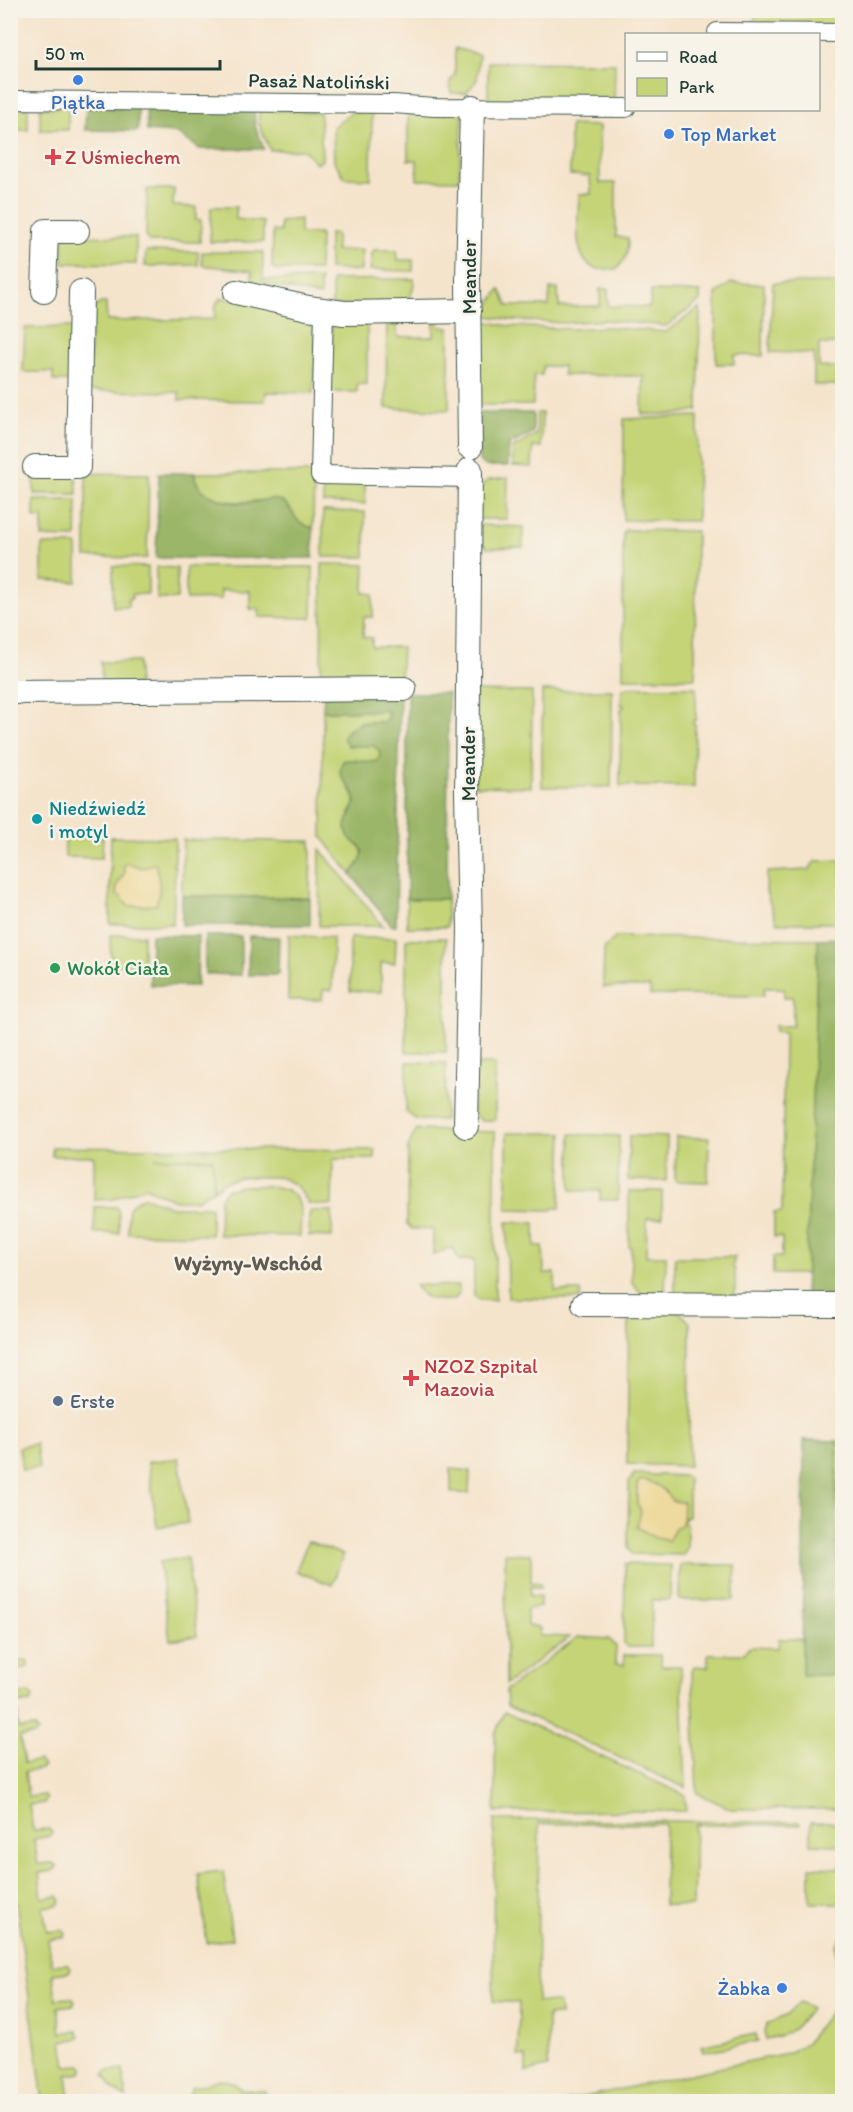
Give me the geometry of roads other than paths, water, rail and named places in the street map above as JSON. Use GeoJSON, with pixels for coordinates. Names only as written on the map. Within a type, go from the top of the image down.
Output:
{"type":"FeatureCollection","features":[{"type":"Feature","properties":{"kind":"street"},"geometry":{"type":"LineString","coordinates":[[717,33],[843,33]]}},
{"type":"Feature","properties":{"kind":"street","name":"Pasaż Natoliński"},"geometry":{"type":"LineString","coordinates":[[10,100],[625,108]]}},
{"type":"Feature","properties":{"kind":"street","name":"Meander"},"geometry":{"type":"LineString","coordinates":[[466,1126],[470,928],[467,792],[470,465],[468,228],[472,107]]}},
{"type":"Feature","properties":{"kind":"street"},"geometry":{"type":"LineString","coordinates":[[44,291],[46,231],[77,231]]}},
{"type":"Feature","properties":{"kind":"street"},"geometry":{"type":"LineString","coordinates":[[34,467],[78,467],[81,292]]}},
{"type":"Feature","properties":{"kind":"street"},"geometry":{"type":"LineString","coordinates":[[236,292],[324,311],[344,313],[469,311]]}},
{"type":"Feature","properties":{"kind":"street"},"geometry":{"type":"LineString","coordinates":[[324,311],[320,475],[470,465]]}},
{"type":"Feature","properties":{"kind":"street"},"geometry":{"type":"LineString","coordinates":[[10,692],[404,689]]}},
{"type":"Feature","properties":{"kind":"street"},"geometry":{"type":"LineString","coordinates":[[584,1304],[843,1305]]}},
{"type":"Feature","properties":{"kind":"place","name":"Piątka"},"geometry":{"type":"Point","coordinates":[78,80]}},
{"type":"Feature","properties":{"kind":"place","name":"Top Market"},"geometry":{"type":"Point","coordinates":[669,134]}},
{"type":"Feature","properties":{"kind":"place","name":"Z Uśmiechem"},"geometry":{"type":"Point","coordinates":[53,157]}},
{"type":"Feature","properties":{"kind":"place","name":"Niedźwiedź i motyl"},"geometry":{"type":"Point","coordinates":[37,819]}},
{"type":"Feature","properties":{"kind":"place","name":"Wokół Ciała"},"geometry":{"type":"Point","coordinates":[55,968]}},
{"type":"Feature","properties":{"kind":"place","name":"NZOZ Szpital Mazovia"},"geometry":{"type":"Point","coordinates":[411,1378]}},
{"type":"Feature","properties":{"kind":"place","name":"Erste"},"geometry":{"type":"Point","coordinates":[58,1401]}},
{"type":"Feature","properties":{"kind":"place","name":"Żabka"},"geometry":{"type":"Point","coordinates":[782,1988]}},
{"type":"Feature","properties":{"kind":"district","name":"Wyżyny-Wschód"},"geometry":{"type":"Point","coordinates":[248,1262]}}]}
